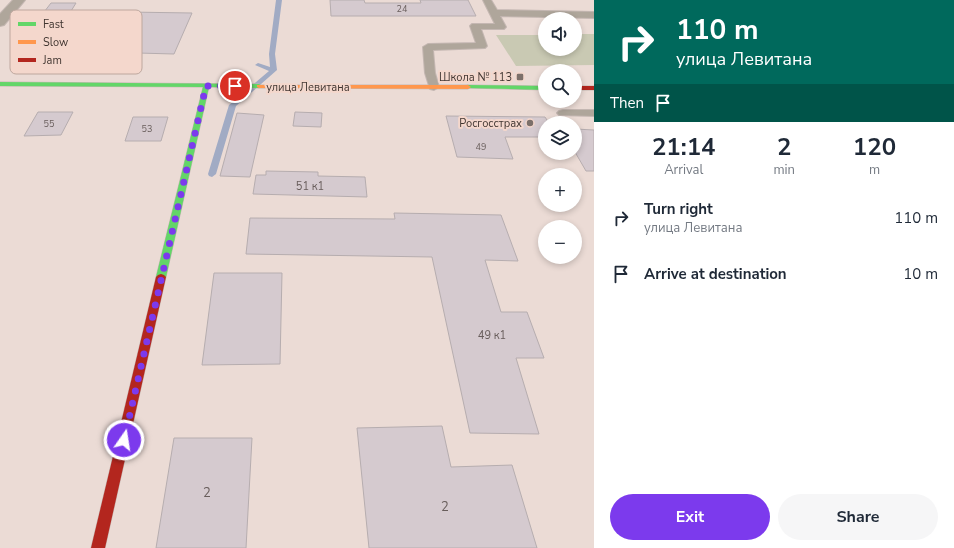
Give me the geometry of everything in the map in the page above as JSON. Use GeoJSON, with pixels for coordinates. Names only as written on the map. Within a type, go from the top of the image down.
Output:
{"type":"FeatureCollection","features":[{"type":"Feature","properties":{"kind":"street"},"geometry":{"type":"LineString","coordinates":[[10,10],[19,0]]}},
{"type":"Feature","properties":{"kind":"street"},"geometry":{"type":"LineString","coordinates":[[0,22],[10,10]]}},
{"type":"Feature","properties":{"kind":"street","name":"улица Левитана"},"geometry":{"type":"LineString","coordinates":[[0,84],[538,88]]}},
{"type":"Feature","properties":{"kind":"street"},"geometry":{"type":"LineString","coordinates":[[98,548],[206,86]]}},
{"type":"Feature","properties":{"kind":"street"},"geometry":{"type":"LineString","coordinates":[[582,88],[594,88]]}},
{"type":"Feature","properties":{"kind":"lane"},"geometry":{"type":"LineString","coordinates":[[434,87],[430,73],[428,47],[482,46],[475,26],[501,27],[487,0]]}},
{"type":"Feature","properties":{"kind":"lane"},"geometry":{"type":"LineString","coordinates":[[494,13],[594,15]]}},
{"type":"Feature","properties":{"kind":"lane"},"geometry":{"type":"LineString","coordinates":[[563,113],[594,113]]}},
{"type":"Feature","properties":{"kind":"green space"},"geometry":{"type":"Polygon","coordinates":[[[582,34],[594,34],[594,65],[538,64],[538,66],[516,66],[496,35],[538,35],[538,56],[582,56],[582,34]]]}},
{"type":"Feature","properties":{"kind":"building"},"geometry":{"type":"Polygon","coordinates":[[[330,0],[364,0],[365,3],[421,3],[420,0],[468,0],[476,16],[331,16],[330,0]]]}},
{"type":"Feature","properties":{"kind":"building"},"geometry":{"type":"Polygon","coordinates":[[[51,3],[76,3],[72,10],[46,10],[51,3]]]}},
{"type":"Feature","properties":{"kind":"building"},"geometry":{"type":"Polygon","coordinates":[[[142,12],[192,13],[174,54],[142,53],[142,12]]]}},
{"type":"Feature","properties":{"kind":"building"},"geometry":{"type":"Polygon","coordinates":[[[38,112],[73,112],[61,135],[24,136],[38,112]]]}},
{"type":"Feature","properties":{"kind":"building"},"geometry":{"type":"Polygon","coordinates":[[[295,112],[322,113],[321,127],[293,126],[295,112]]]}},
{"type":"Feature","properties":{"kind":"building"},"geometry":{"type":"Polygon","coordinates":[[[237,113],[264,115],[250,177],[220,176],[237,113]]]}},
{"type":"Feature","properties":{"kind":"building"},"geometry":{"type":"Polygon","coordinates":[[[446,116],[538,117],[538,137],[505,137],[513,159],[457,157],[446,116]]]}},
{"type":"Feature","properties":{"kind":"building"},"geometry":{"type":"Polygon","coordinates":[[[133,117],[168,117],[161,141],[125,141],[133,117]]]}},
{"type":"Feature","properties":{"kind":"building"},"geometry":{"type":"Polygon","coordinates":[[[582,129],[594,130],[594,171],[586,171],[580,160],[582,160],[582,129]]]}},
{"type":"Feature","properties":{"kind":"building"},"geometry":{"type":"Polygon","coordinates":[[[266,171],[318,172],[318,176],[365,177],[367,197],[253,194],[256,175],[266,175],[266,171]]]}},
{"type":"Feature","properties":{"kind":"building"},"geometry":{"type":"Polygon","coordinates":[[[394,213],[501,215],[518,261],[485,260],[501,312],[527,312],[544,358],[516,358],[539,434],[470,433],[432,257],[246,254],[250,218],[395,219],[394,213]]]}},
{"type":"Feature","properties":{"kind":"building"},"geometry":{"type":"Polygon","coordinates":[[[214,273],[282,273],[280,364],[202,365],[214,273]]]}},
{"type":"Feature","properties":{"kind":"building"},"geometry":{"type":"Polygon","coordinates":[[[442,426],[451,467],[512,465],[537,548],[369,548],[357,428],[442,426]]]}},
{"type":"Feature","properties":{"kind":"building"},"geometry":{"type":"Polygon","coordinates":[[[174,438],[252,438],[246,548],[156,548],[174,438]]]}},
{"type":"Feature","properties":{"kind":"waterway"},"geometry":{"type":"LineString","coordinates":[[274,70],[272,54],[279,0]]}},
{"type":"Feature","properties":{"kind":"waterway"},"geometry":{"type":"LineString","coordinates":[[258,65],[274,70]]}},
{"type":"Feature","properties":{"kind":"waterway"},"geometry":{"type":"LineString","coordinates":[[212,174],[233,105],[274,70]]}},
{"type":"Feature","properties":{"kind":"traffic: fast"},"geometry":{"type":"LineString","coordinates":[[0,84],[259,86]]}},
{"type":"Feature","properties":{"kind":"traffic: fast"},"geometry":{"type":"LineString","coordinates":[[161,277],[206,86]]}},
{"type":"Feature","properties":{"kind":"traffic: fast"},"geometry":{"type":"LineString","coordinates":[[468,87],[538,88]]}},
{"type":"Feature","properties":{"kind":"traffic: slow"},"geometry":{"type":"LineString","coordinates":[[259,86],[468,87]]}},
{"type":"Feature","properties":{"kind":"traffic: jam"},"geometry":{"type":"LineString","coordinates":[[582,88],[594,88]]}},
{"type":"Feature","properties":{"kind":"traffic: jam"},"geometry":{"type":"LineString","coordinates":[[98,548],[161,277]]}},
{"type":"Feature","properties":{"kind":"place","name":"Школа № 113"},"geometry":{"type":"Point","coordinates":[520,77]}},
{"type":"Feature","properties":{"kind":"place","name":"Росгосстрах"},"geometry":{"type":"Point","coordinates":[530,123]}},
{"type":"Feature","properties":{"kind":"route"},"geometry":{"type":"LineString","coordinates":[[124,440],[206,86],[235,86]]}}]}
